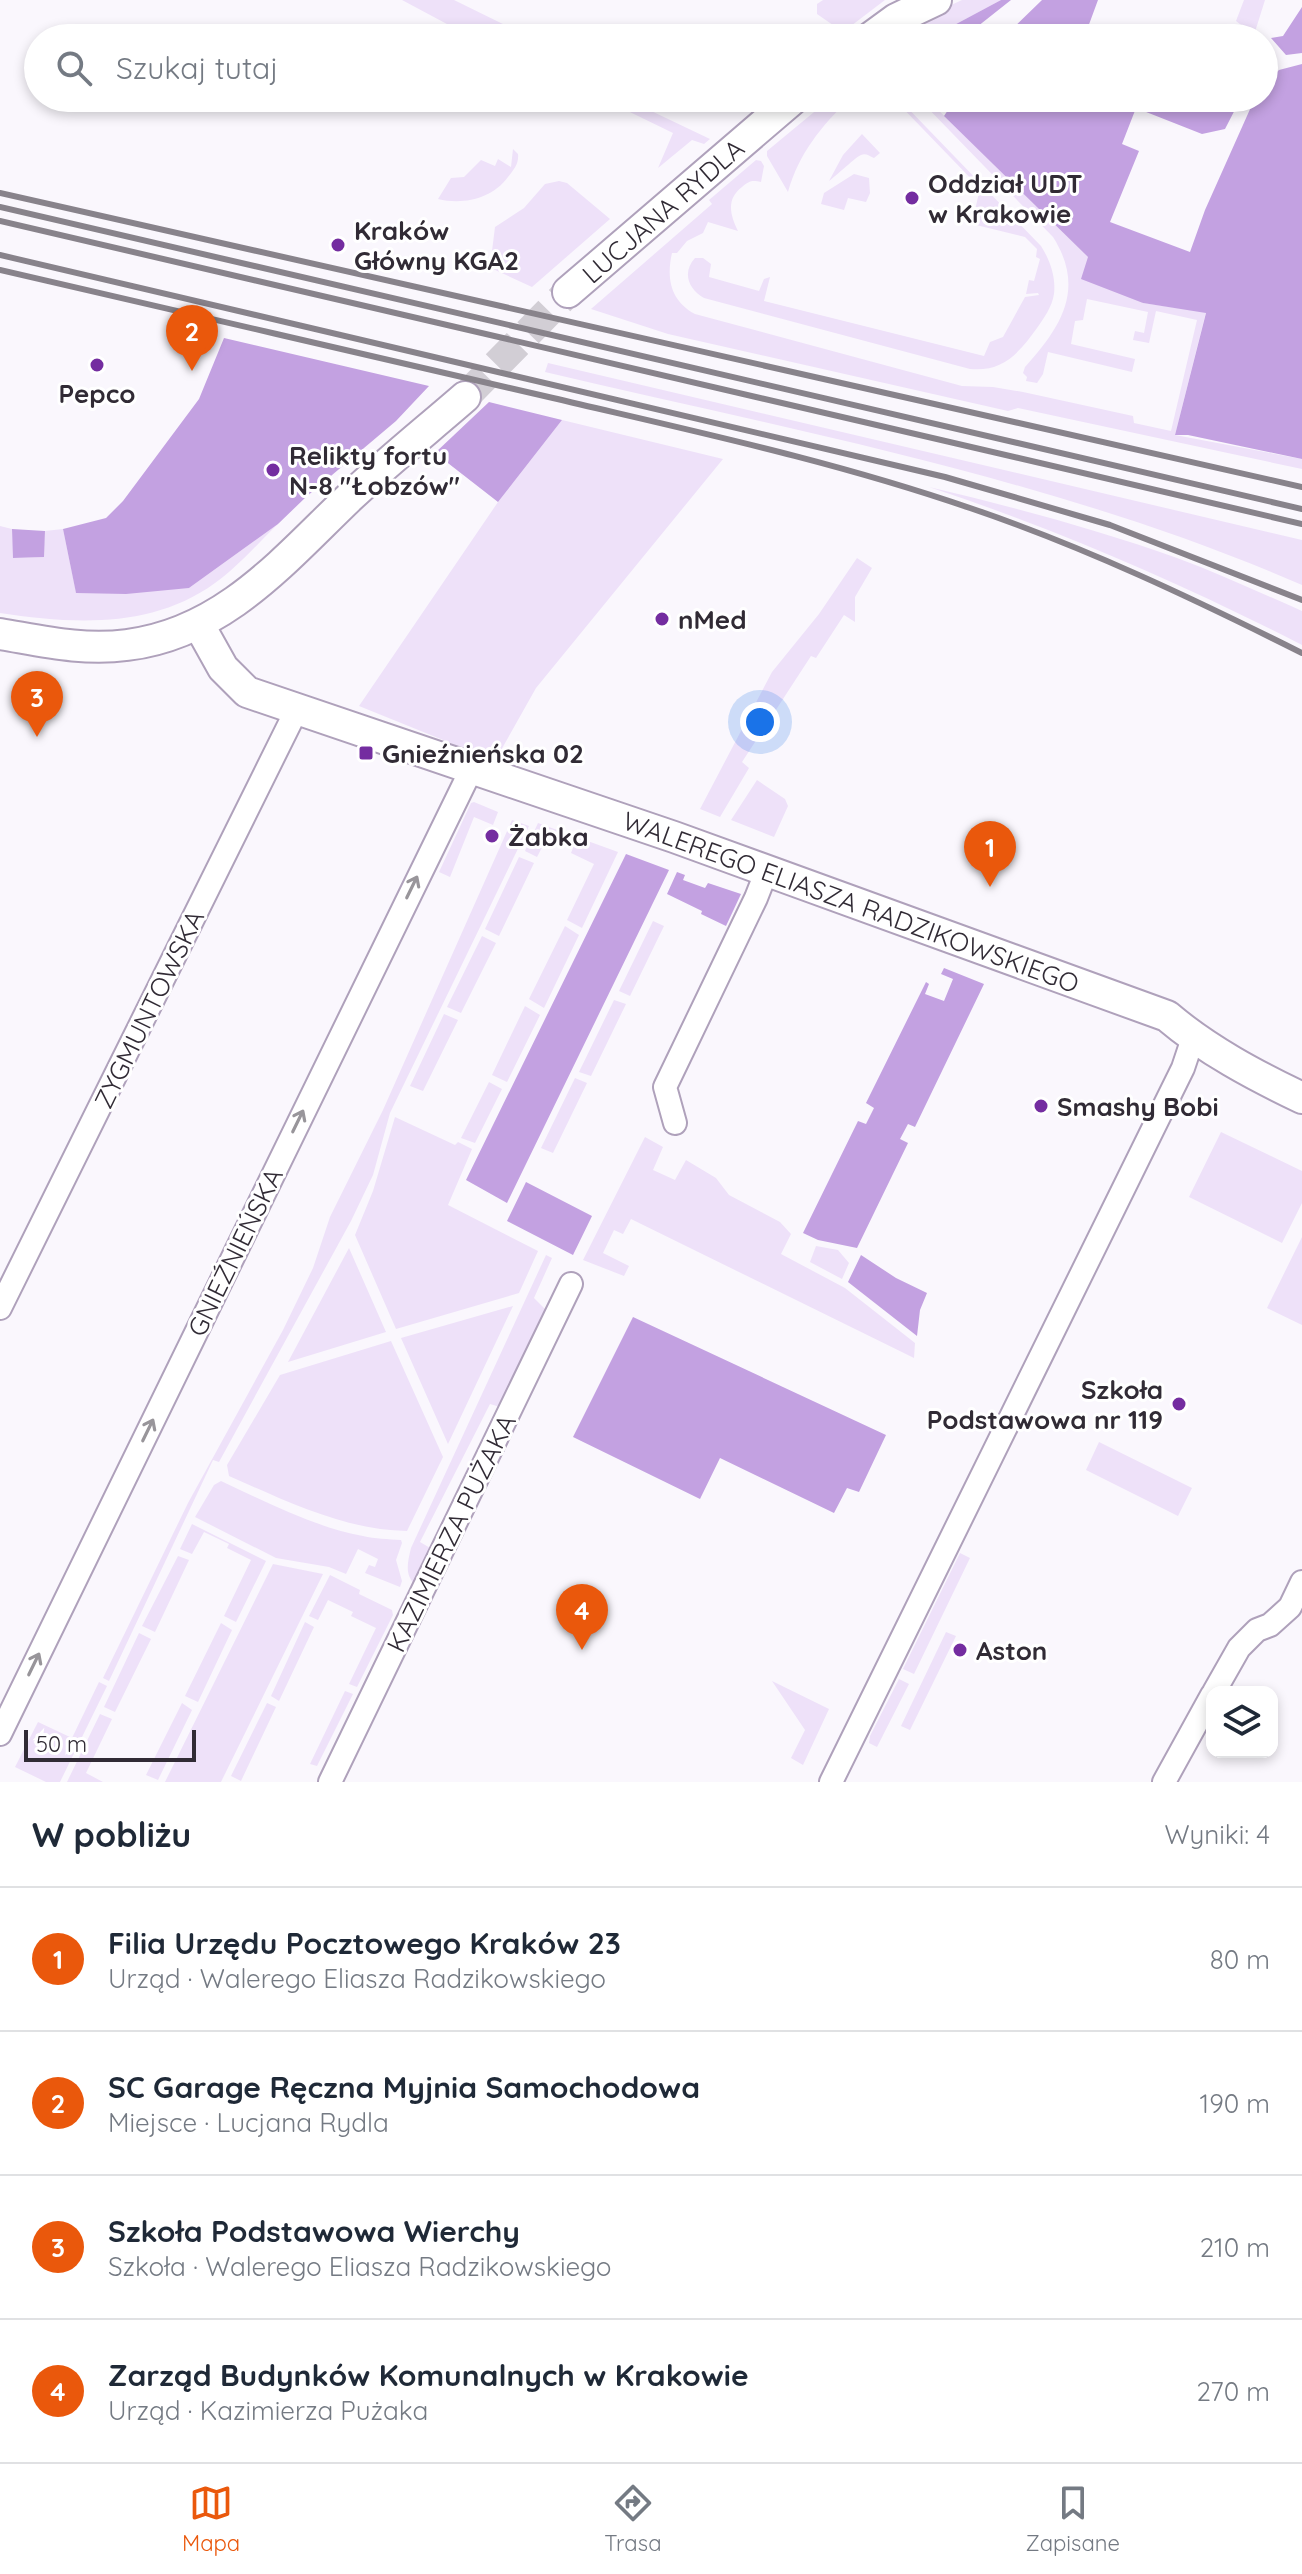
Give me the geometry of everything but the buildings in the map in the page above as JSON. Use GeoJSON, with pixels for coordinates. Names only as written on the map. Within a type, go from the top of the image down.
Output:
{"type":"FeatureCollection","features":[{"type":"Feature","properties":{"kind":"street"},"geometry":{"type":"LineString","coordinates":[[889,24],[936,0]]}},
{"type":"Feature","properties":{"kind":"street","name":"LUCJANA RYDLA"},"geometry":{"type":"LineString","coordinates":[[568,292],[778,112]]}},
{"type":"Feature","properties":{"kind":"street"},"geometry":{"type":"LineString","coordinates":[[0,634],[67,646],[107,647],[172,636],[199,625],[247,595],[354,494],[465,397]]}},
{"type":"Feature","properties":{"kind":"street","name":"WALEREGO ELIASZA RADZIKOWSKIEGO"},"geometry":{"type":"LineString","coordinates":[[199,625],[211,651],[234,681],[247,692],[767,870],[1167,1016],[1193,1038],[1302,1098]]}},
{"type":"Feature","properties":{"kind":"street","name":"ZYGMUNTOWSKA"},"geometry":{"type":"LineString","coordinates":[[0,1308],[297,709]]}},
{"type":"Feature","properties":{"kind":"street","name":"GNIEŹNIEŃSKA"},"geometry":{"type":"LineString","coordinates":[[0,1734],[471,770]]}},
{"type":"Feature","properties":{"kind":"street"},"geometry":{"type":"LineString","coordinates":[[675,1123],[665,1087],[767,870]]}},
{"type":"Feature","properties":{"kind":"street"},"geometry":{"type":"LineString","coordinates":[[831,1782],[1183,1068],[1193,1038]]}},
{"type":"Feature","properties":{"kind":"street","name":"KAZIMIERZA PUŻAKA"},"geometry":{"type":"LineString","coordinates":[[330,1782],[571,1284]]}},
{"type":"Feature","properties":{"kind":"street"},"geometry":{"type":"LineString","coordinates":[[1218,1686],[1239,1648],[1257,1630],[1270,1625],[1290,1607],[1302,1582]]}},
{"type":"Feature","properties":{"kind":"street"},"geometry":{"type":"LineString","coordinates":[[1164,1782],[1206,1707]]}},
{"type":"Feature","properties":{"kind":"shaded area"},"geometry":{"type":"Polygon","coordinates":[[[402,0],[454,0],[503,24],[447,24],[402,0]]]}},
{"type":"Feature","properties":{"kind":"shaded area"},"geometry":{"type":"Polygon","coordinates":[[[823,0],[885,0],[854,24],[831,24],[817,14],[817,4],[823,0]]]}},
{"type":"Feature","properties":{"kind":"shaded area"},"geometry":{"type":"Polygon","coordinates":[[[962,0],[1001,0],[956,24],[910,24],[962,0]]]}},
{"type":"Feature","properties":{"kind":"shaded area"},"geometry":{"type":"Polygon","coordinates":[[[1001,0],[1011,0],[981,24],[956,24],[1001,0]]]}},
{"type":"Feature","properties":{"kind":"shaded area"},"geometry":{"type":"Polygon","coordinates":[[[1042,0],[1098,0],[1089,24],[1017,24],[1042,0]]]}},
{"type":"Feature","properties":{"kind":"shaded area"},"geometry":{"type":"Polygon","coordinates":[[[1244,0],[1265,0],[1257,24],[1240,24],[1236,21],[1244,0]]]}},
{"type":"Feature","properties":{"kind":"shaded area"},"geometry":{"type":"Polygon","coordinates":[[[1302,7],[1302,53],[1286,55],[1278,46],[1278,37],[1283,36],[1302,7]]]}},
{"type":"Feature","properties":{"kind":"shaded area"},"geometry":{"type":"Polygon","coordinates":[[[1302,64],[1302,459],[1188,435],[1175,435],[1206,313],[1143,303],[1081,279],[1088,257],[944,116],[947,112],[1134,112],[1122,144],[1139,151],[1110,222],[1190,252],[1205,210],[1249,112],[1278,112],[1279,70],[1302,64]]]}},
{"type":"Feature","properties":{"kind":"shaded area"},"geometry":{"type":"Polygon","coordinates":[[[630,112],[653,112],[710,139],[704,144],[692,140],[658,168],[673,133],[630,112]]]}},
{"type":"Feature","properties":{"kind":"shaded area"},"geometry":{"type":"Polygon","coordinates":[[[814,112],[837,112],[812,141],[798,165],[788,192],[767,151],[814,112]]]}},
{"type":"Feature","properties":{"kind":"shaded area"},"geometry":{"type":"Polygon","coordinates":[[[907,112],[912,112],[1041,246],[1050,263],[1054,288],[1050,308],[1024,345],[1009,359],[992,367],[970,369],[704,298],[689,280],[691,263],[695,258],[703,258],[711,264],[709,277],[759,291],[764,279],[770,277],[764,301],[984,356],[990,342],[1003,337],[1025,297],[1039,295],[1026,294],[1029,280],[1034,281],[1040,259],[1036,257],[1037,249],[1025,237],[972,224],[980,188],[907,112]]]}},
{"type":"Feature","properties":{"kind":"shaded area"},"geometry":{"type":"Polygon","coordinates":[[[932,112],[940,112],[1088,257],[1143,303],[1206,312],[1175,435],[1302,459],[1302,469],[1018,408],[1008,411],[668,334],[591,309],[712,204],[709,200],[756,160],[761,161],[764,166],[761,182],[747,183],[732,202],[733,219],[738,231],[708,222],[703,233],[687,241],[677,253],[672,253],[672,288],[687,309],[695,314],[962,386],[1023,392],[1133,416],[1134,423],[1171,431],[1197,320],[1156,311],[1149,343],[1133,340],[1135,331],[1144,333],[1148,312],[1087,299],[1083,320],[1075,321],[1071,344],[1135,359],[1132,372],[1048,352],[1043,374],[1037,383],[1026,381],[1023,373],[1025,367],[1058,322],[1068,290],[1063,256],[1053,237],[932,112]]]}},
{"type":"Feature","properties":{"kind":"shaded area"},"geometry":{"type":"Polygon","coordinates":[[[1146,112],[1234,112],[1225,129],[1202,134],[1146,112]]]}},
{"type":"Feature","properties":{"kind":"shaded area"},"geometry":{"type":"Polygon","coordinates":[[[862,134],[880,153],[874,158],[864,154],[859,156],[829,181],[843,155],[862,134]]]}},
{"type":"Feature","properties":{"kind":"shaded area"},"geometry":{"type":"Polygon","coordinates":[[[513,149],[518,154],[516,166],[494,191],[467,200],[438,199],[451,178],[464,177],[481,160],[495,166],[498,159],[511,167],[513,149]]]}},
{"type":"Feature","properties":{"kind":"shaded area"},"geometry":{"type":"Polygon","coordinates":[[[854,174],[869,178],[870,193],[866,202],[848,198],[844,210],[821,204],[824,193],[854,174]]]}},
{"type":"Feature","properties":{"kind":"shaded area"},"geometry":{"type":"Polygon","coordinates":[[[567,183],[610,219],[532,287],[493,269],[491,259],[495,227],[524,208],[545,184],[567,183]]]}},
{"type":"Feature","properties":{"kind":"shaded area"},"geometry":{"type":"Polygon","coordinates":[[[224,338],[429,386],[396,421],[278,524],[189,588],[126,594],[76,593],[63,529],[106,518],[123,501],[199,399],[224,338]]]}},
{"type":"Feature","properties":{"kind":"shaded area"},"geometry":{"type":"Polygon","coordinates":[[[548,363],[1302,540],[1302,585],[1211,548],[1024,487],[833,438],[545,372],[548,363]]]}},
{"type":"Feature","properties":{"kind":"shaded area"},"geometry":{"type":"Polygon","coordinates":[[[489,402],[562,420],[498,502],[435,453],[489,402]]]}},
{"type":"Feature","properties":{"kind":"shaded area"},"geometry":{"type":"Polygon","coordinates":[[[562,420],[723,459],[536,688],[495,761],[359,706],[498,502],[562,420]]]}},
{"type":"Feature","properties":{"kind":"shaded area"},"geometry":{"type":"Polygon","coordinates":[[[929,487],[1085,528],[1147,547],[1225,577],[1302,611],[1302,645],[1119,559],[929,487]]]}},
{"type":"Feature","properties":{"kind":"shaded area"},"geometry":{"type":"Polygon","coordinates":[[[278,524],[223,577],[191,598],[165,609],[139,616],[83,620],[0,613],[0,526],[12,529],[14,558],[43,557],[45,531],[63,529],[76,592],[189,588],[278,524]]]}},
{"type":"Feature","properties":{"kind":"shaded area"},"geometry":{"type":"Polygon","coordinates":[[[12,529],[45,531],[44,557],[13,558],[12,529]]]}},
{"type":"Feature","properties":{"kind":"shaded area"},"geometry":{"type":"Polygon","coordinates":[[[857,558],[872,568],[855,597],[855,622],[844,615],[816,658],[811,656],[742,762],[749,768],[720,817],[700,809],[772,672],[819,614],[857,558]]]}},
{"type":"Feature","properties":{"kind":"shaded area"},"geometry":{"type":"Polygon","coordinates":[[[757,780],[785,799],[788,806],[774,837],[731,820],[757,780]]]}},
{"type":"Feature","properties":{"kind":"shaded area"},"geometry":{"type":"Polygon","coordinates":[[[474,802],[498,812],[493,825],[474,817],[450,877],[439,872],[474,802]]]}},
{"type":"Feature","properties":{"kind":"shaded area"},"geometry":{"type":"Polygon","coordinates":[[[512,820],[529,826],[390,1113],[373,1175],[219,1462],[213,1460],[109,1681],[103,1678],[188,1503],[283,1330],[313,1268],[330,1217],[383,1110],[512,820]]]}},
{"type":"Feature","properties":{"kind":"shaded area"},"geometry":{"type":"Polygon","coordinates":[[[538,823],[618,852],[582,928],[567,920],[594,864],[571,853],[573,848],[548,836],[537,857],[525,851],[538,823]]]}},
{"type":"Feature","properties":{"kind":"shaded area"},"geometry":{"type":"Polygon","coordinates":[[[626,854],[669,870],[507,1203],[466,1180],[626,854]]]}},
{"type":"Feature","properties":{"kind":"shaded area"},"geometry":{"type":"Polygon","coordinates":[[[519,857],[534,863],[499,936],[485,929],[519,857]]]}},
{"type":"Feature","properties":{"kind":"shaded area"},"geometry":{"type":"Polygon","coordinates":[[[677,872],[685,875],[683,880],[705,888],[708,883],[741,894],[726,926],[667,894],[677,872]]]}},
{"type":"Feature","properties":{"kind":"shaded area"},"geometry":{"type":"Polygon","coordinates":[[[653,921],[664,926],[630,996],[619,991],[653,921]]]}},
{"type":"Feature","properties":{"kind":"shaded area"},"geometry":{"type":"Polygon","coordinates":[[[565,926],[579,935],[544,1008],[529,999],[565,926]]]}},
{"type":"Feature","properties":{"kind":"shaded area"},"geometry":{"type":"Polygon","coordinates":[[[482,936],[496,943],[461,1013],[447,1007],[482,936]]]}},
{"type":"Feature","properties":{"kind":"shaded area"},"geometry":{"type":"Polygon","coordinates":[[[944,968],[984,984],[915,1127],[908,1124],[900,1139],[908,1143],[857,1248],[818,1240],[803,1233],[858,1121],[866,1124],[874,1108],[866,1103],[926,982],[929,984],[925,994],[944,1001],[953,979],[941,974],[944,968]]]}},
{"type":"Feature","properties":{"kind":"shaded area"},"geometry":{"type":"Polygon","coordinates":[[[614,1000],[626,1004],[591,1076],[579,1072],[614,1000]]]}},
{"type":"Feature","properties":{"kind":"shaded area"},"geometry":{"type":"Polygon","coordinates":[[[525,1006],[540,1015],[507,1082],[492,1075],[525,1006]]]}},
{"type":"Feature","properties":{"kind":"shaded area"},"geometry":{"type":"Polygon","coordinates":[[[444,1014],[458,1020],[423,1091],[410,1086],[444,1014]]]}},
{"type":"Feature","properties":{"kind":"shaded area"},"geometry":{"type":"Polygon","coordinates":[[[575,1078],[587,1083],[553,1153],[541,1148],[575,1078]]]}},
{"type":"Feature","properties":{"kind":"shaded area"},"geometry":{"type":"Polygon","coordinates":[[[489,1082],[502,1089],[475,1143],[461,1138],[489,1082]]]}},
{"type":"Feature","properties":{"kind":"shaded area"},"geometry":{"type":"Polygon","coordinates":[[[395,1117],[455,1145],[458,1142],[472,1149],[448,1205],[538,1251],[519,1293],[396,1329],[355,1235],[373,1191],[395,1117]]]}},
{"type":"Feature","properties":{"kind":"shaded area"},"geometry":{"type":"Polygon","coordinates":[[[1221,1132],[1302,1171],[1302,1203],[1282,1243],[1189,1197],[1221,1132]]]}},
{"type":"Feature","properties":{"kind":"shaded area"},"geometry":{"type":"Polygon","coordinates":[[[645,1137],[663,1147],[653,1170],[675,1180],[686,1160],[716,1178],[729,1195],[780,1222],[791,1234],[781,1254],[845,1288],[915,1343],[914,1358],[631,1219],[623,1234],[614,1230],[603,1253],[629,1266],[624,1276],[583,1260],[645,1137]]]}},
{"type":"Feature","properties":{"kind":"shaded area"},"geometry":{"type":"Polygon","coordinates":[[[526,1182],[592,1216],[573,1255],[507,1221],[526,1182]]]}},
{"type":"Feature","properties":{"kind":"shaded area"},"geometry":{"type":"Polygon","coordinates":[[[1302,1237],[1302,1325],[1267,1308],[1302,1237]]]}},
{"type":"Feature","properties":{"kind":"shaded area"},"geometry":{"type":"Polygon","coordinates":[[[816,1246],[838,1250],[849,1263],[842,1279],[810,1262],[816,1246]]]}},
{"type":"Feature","properties":{"kind":"shaded area"},"geometry":{"type":"Polygon","coordinates":[[[349,1248],[386,1332],[288,1362],[349,1248]]]}},
{"type":"Feature","properties":{"kind":"shaded area"},"geometry":{"type":"Polygon","coordinates":[[[546,1255],[552,1258],[534,1298],[549,1313],[500,1407],[490,1404],[420,1542],[437,1552],[419,1588],[409,1575],[411,1548],[546,1255]]]}},
{"type":"Feature","properties":{"kind":"shaded area"},"geometry":{"type":"Polygon","coordinates":[[[861,1255],[896,1278],[927,1293],[920,1310],[917,1336],[848,1282],[861,1255]]]}},
{"type":"Feature","properties":{"kind":"shaded area"},"geometry":{"type":"Polygon","coordinates":[[[513,1306],[448,1444],[401,1338],[513,1306]]]}},
{"type":"Feature","properties":{"kind":"shaded area"},"geometry":{"type":"Polygon","coordinates":[[[633,1317],[886,1435],[859,1492],[847,1488],[834,1513],[720,1458],[700,1499],[573,1437],[633,1317]]]}},
{"type":"Feature","properties":{"kind":"shaded area"},"geometry":{"type":"Polygon","coordinates":[[[391,1341],[443,1457],[407,1531],[338,1520],[229,1476],[227,1465],[280,1375],[391,1341]]]}},
{"type":"Feature","properties":{"kind":"shaded area"},"geometry":{"type":"Polygon","coordinates":[[[1099,1442],[1192,1488],[1178,1516],[1086,1470],[1099,1442]]]}},
{"type":"Feature","properties":{"kind":"shaded area"},"geometry":{"type":"Polygon","coordinates":[[[221,1481],[326,1527],[368,1537],[401,1540],[396,1560],[402,1581],[400,1587],[365,1573],[369,1565],[375,1567],[378,1559],[358,1549],[346,1574],[329,1567],[276,1558],[195,1517],[214,1485],[221,1481]]]}},
{"type":"Feature","properties":{"kind":"shaded area"},"geometry":{"type":"Polygon","coordinates":[[[192,1524],[266,1561],[236,1622],[224,1616],[251,1560],[227,1548],[229,1544],[204,1532],[192,1554],[180,1549],[192,1524]]]}},
{"type":"Feature","properties":{"kind":"shaded area"},"geometry":{"type":"Polygon","coordinates":[[[960,1553],[970,1558],[914,1674],[903,1669],[960,1553]]]}},
{"type":"Feature","properties":{"kind":"shaded area"},"geometry":{"type":"Polygon","coordinates":[[[178,1556],[189,1560],[155,1632],[142,1626],[178,1556]]]}},
{"type":"Feature","properties":{"kind":"shaded area"},"geometry":{"type":"Polygon","coordinates":[[[273,1564],[323,1574],[221,1782],[165,1782],[273,1564]]]}},
{"type":"Feature","properties":{"kind":"shaded area"},"geometry":{"type":"Polygon","coordinates":[[[330,1575],[392,1610],[393,1615],[357,1687],[349,1684],[376,1628],[328,1600],[318,1620],[309,1616],[330,1575]]]}},
{"type":"Feature","properties":{"kind":"shaded area"},"geometry":{"type":"Polygon","coordinates":[[[305,1622],[314,1627],[279,1701],[271,1696],[305,1622]]]}},
{"type":"Feature","properties":{"kind":"shaded area"},"geometry":{"type":"Polygon","coordinates":[[[221,1623],[232,1630],[198,1702],[185,1696],[221,1623]]]}},
{"type":"Feature","properties":{"kind":"shaded area"},"geometry":{"type":"Polygon","coordinates":[[[946,1632],[956,1636],[910,1730],[901,1726],[946,1632]]]}},
{"type":"Feature","properties":{"kind":"shaded area"},"geometry":{"type":"Polygon","coordinates":[[[139,1633],[151,1639],[115,1712],[104,1707],[139,1633]]]}},
{"type":"Feature","properties":{"kind":"shaded area"},"geometry":{"type":"Polygon","coordinates":[[[899,1679],[909,1684],[877,1747],[869,1743],[870,1736],[899,1679]]]}},
{"type":"Feature","properties":{"kind":"shaded area"},"geometry":{"type":"Polygon","coordinates":[[[772,1681],[829,1709],[803,1765],[791,1758],[805,1730],[772,1681]]]}},
{"type":"Feature","properties":{"kind":"shaded area"},"geometry":{"type":"Polygon","coordinates":[[[99,1682],[107,1686],[60,1782],[46,1782],[15,1767],[38,1722],[72,1738],[99,1682]]]}},
{"type":"Feature","properties":{"kind":"shaded area"},"geometry":{"type":"Polygon","coordinates":[[[345,1691],[353,1694],[317,1766],[310,1764],[345,1691]]]}},
{"type":"Feature","properties":{"kind":"shaded area"},"geometry":{"type":"Polygon","coordinates":[[[182,1703],[192,1710],[158,1780],[146,1775],[182,1703]]]}},
{"type":"Feature","properties":{"kind":"shaded area"},"geometry":{"type":"Polygon","coordinates":[[[267,1703],[276,1707],[241,1781],[231,1776],[267,1703]]]}},
{"type":"Feature","properties":{"kind":"shaded area"},"geometry":{"type":"Polygon","coordinates":[[[100,1714],[112,1719],[86,1773],[103,1782],[67,1782],[100,1714]]]}},
{"type":"Feature","properties":{"kind":"tunnel"},"geometry":{"type":"LineString","coordinates":[[465,397],[568,292]]}},
{"type":"Feature","properties":{"kind":"railway"},"geometry":{"type":"LineString","coordinates":[[0,193],[1302,487]]}},
{"type":"Feature","properties":{"kind":"railway"},"geometry":{"type":"LineString","coordinates":[[0,207],[1302,509]]}},
{"type":"Feature","properties":{"kind":"railway"},"geometry":{"type":"LineString","coordinates":[[0,221],[1302,524]]}},
{"type":"Feature","properties":{"kind":"railway"},"geometry":{"type":"LineString","coordinates":[[0,255],[945,477],[1110,525],[1302,600]]}},
{"type":"Feature","properties":{"kind":"railway"},"geometry":{"type":"LineString","coordinates":[[0,270],[711,435],[919,491],[1097,557],[1302,653]]}},
{"type":"Feature","properties":{"kind":"place","name":"Oddział UDT w Krakowie"},"geometry":{"type":"Point","coordinates":[912,198]}},
{"type":"Feature","properties":{"kind":"place","name":"Kraków Główny KGA2"},"geometry":{"type":"Point","coordinates":[338,245]}},
{"type":"Feature","properties":{"kind":"place","name":"Pepco"},"geometry":{"type":"Point","coordinates":[97,365]}},
{"type":"Feature","properties":{"kind":"place","name":"SC Garage Ręczna Myjnia Samochodowa"},"geometry":{"type":"Point","coordinates":[192,371]}},
{"type":"Feature","properties":{"kind":"place","name":"Relikty fortu N-8 \"Łobzów\""},"geometry":{"type":"Point","coordinates":[273,470]}},
{"type":"Feature","properties":{"kind":"place","name":"nMed"},"geometry":{"type":"Point","coordinates":[662,619]}},
{"type":"Feature","properties":{"kind":"place","name":"Szkoła Podstawowa Wierchy"},"geometry":{"type":"Point","coordinates":[37,737]}},
{"type":"Feature","properties":{"kind":"place","name":"Gnieźnieńska 02"},"geometry":{"type":"Point","coordinates":[366,753]}},
{"type":"Feature","properties":{"kind":"place","name":"Żabka"},"geometry":{"type":"Point","coordinates":[492,836]}},
{"type":"Feature","properties":{"kind":"place","name":"Filia Urzędu Pocztowego Kraków 23"},"geometry":{"type":"Point","coordinates":[990,887]}},
{"type":"Feature","properties":{"kind":"place","name":"Smashy Bobi"},"geometry":{"type":"Point","coordinates":[1041,1106]}},
{"type":"Feature","properties":{"kind":"place","name":"Szkoła Podstawowa nr 119"},"geometry":{"type":"Point","coordinates":[1179,1404]}},
{"type":"Feature","properties":{"kind":"place","name":"Zarząd Budynków Komunalnych w Krakowie"},"geometry":{"type":"Point","coordinates":[582,1650]}},
{"type":"Feature","properties":{"kind":"place","name":"Aston"},"geometry":{"type":"Point","coordinates":[960,1650]}}]}
